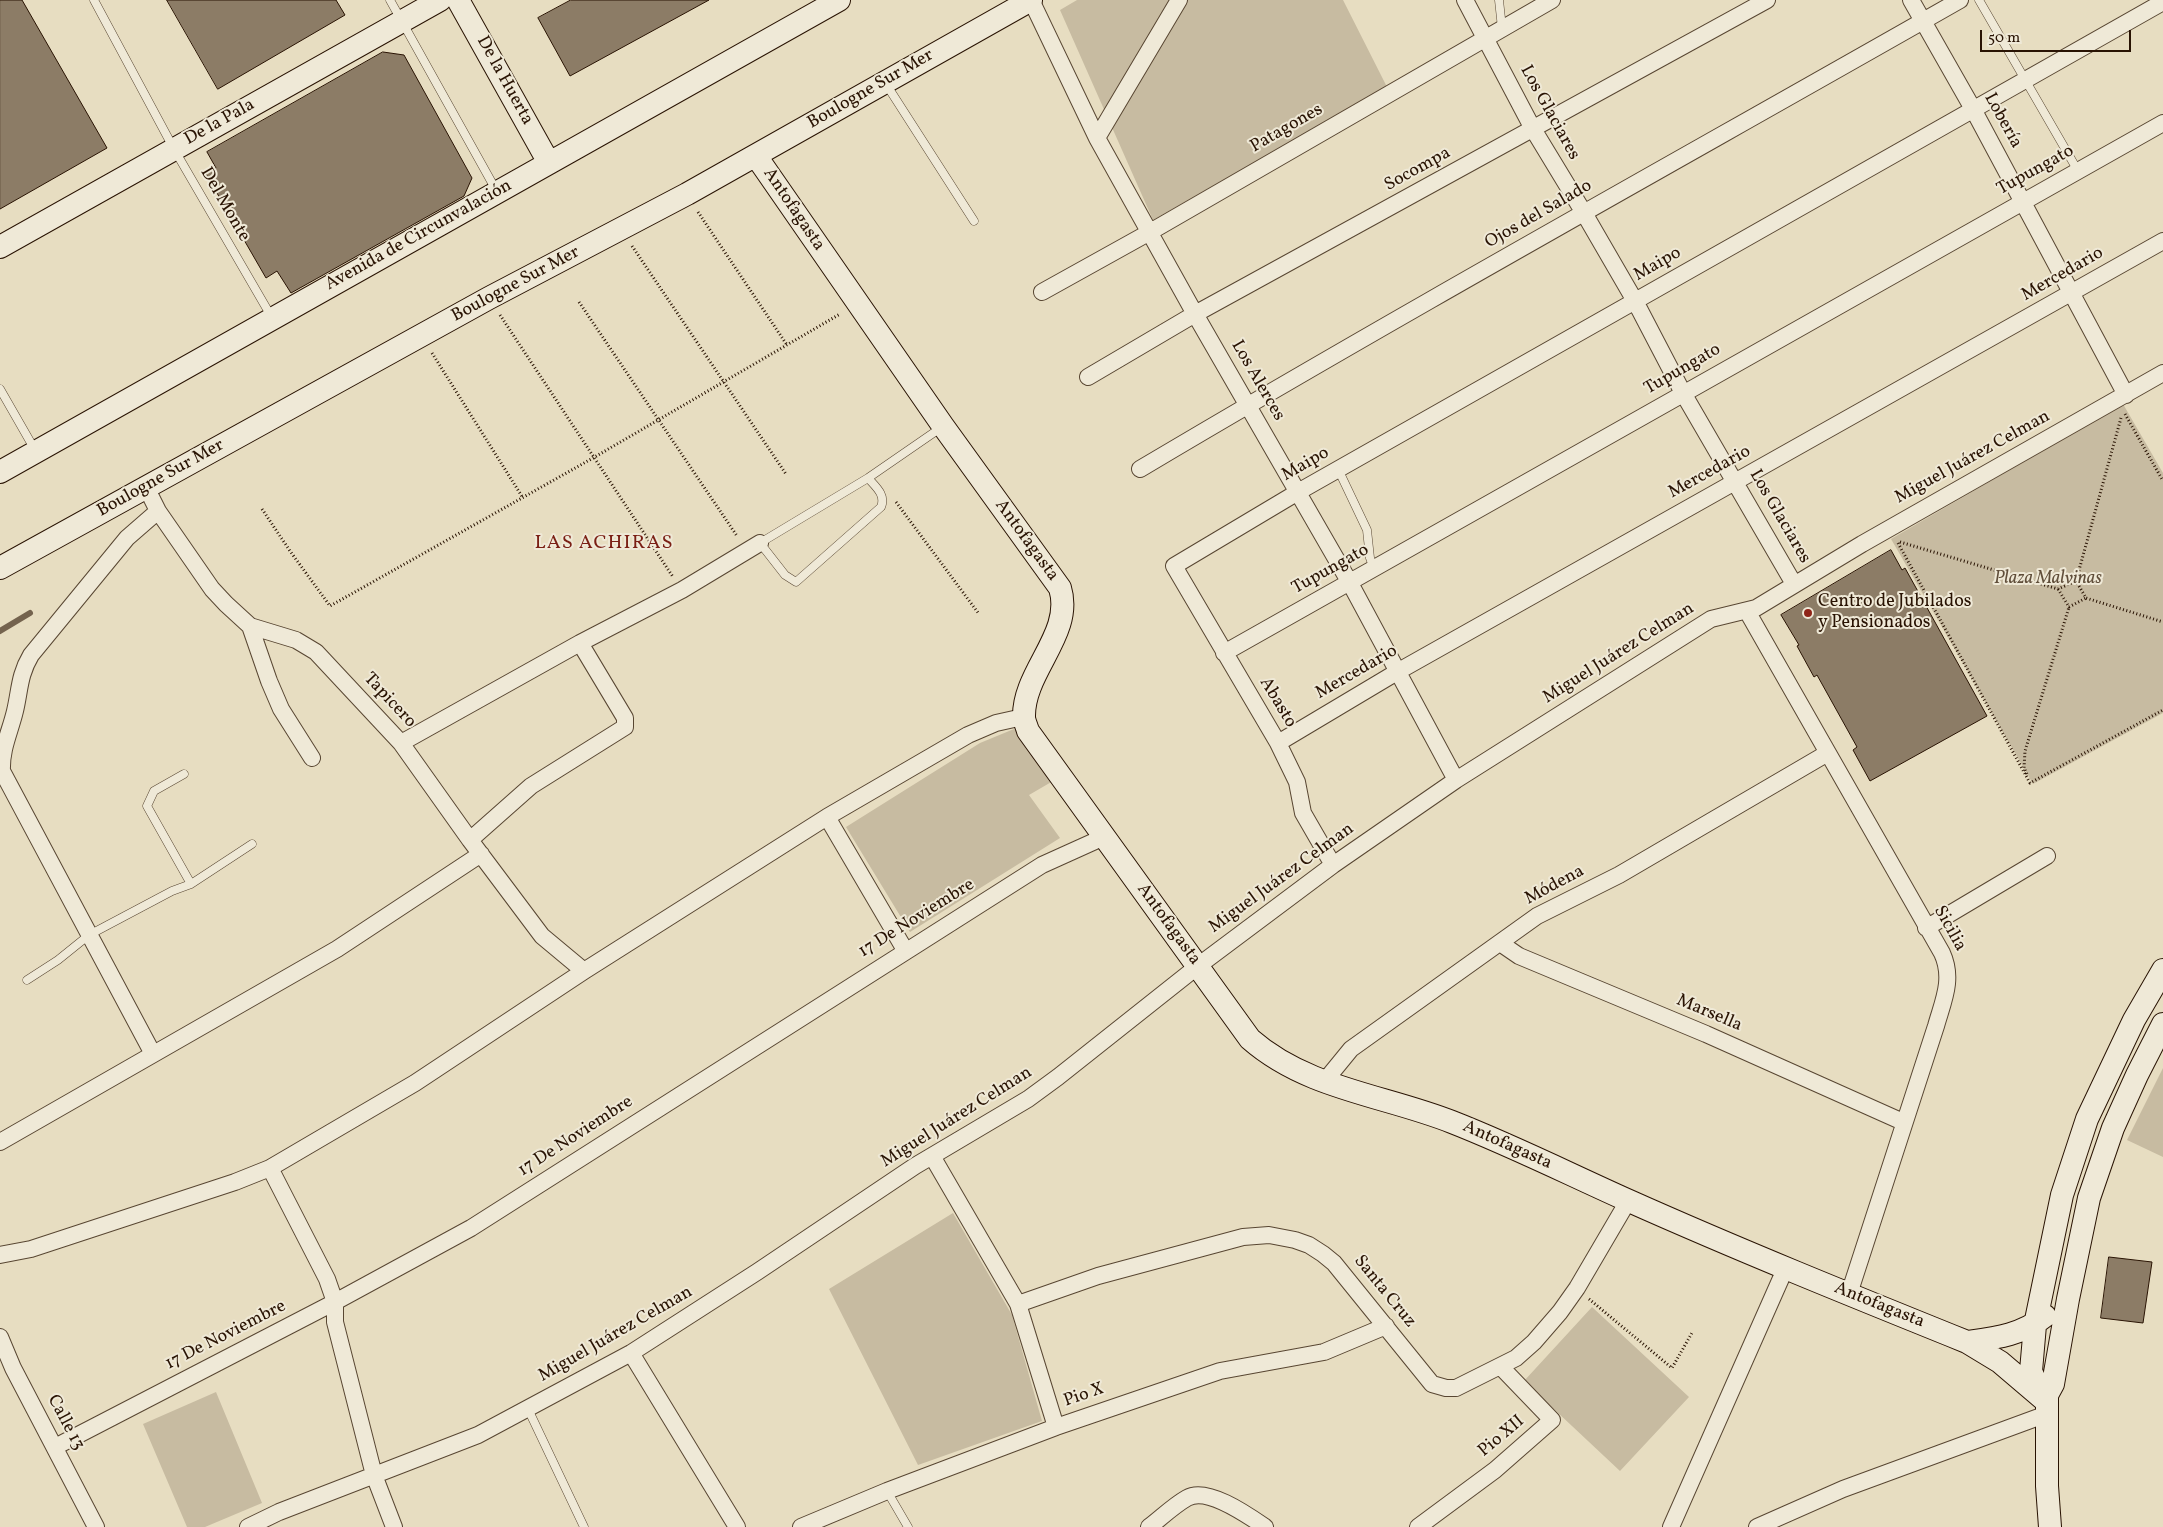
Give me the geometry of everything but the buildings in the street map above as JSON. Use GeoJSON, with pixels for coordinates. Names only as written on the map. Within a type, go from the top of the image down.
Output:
{"type":"FeatureCollection","features":[{"type":"Feature","properties":{"kind":"street","name":"De la Pala"},"geometry":{"type":"LineString","coordinates":[[0,247],[440,0]]}},
{"type":"Feature","properties":{"kind":"street","name":"De la Huerta"},"geometry":{"type":"LineString","coordinates":[[458,0],[549,163]]}},
{"type":"Feature","properties":{"kind":"street","name":"Avenida de Circunvalación"},"geometry":{"type":"LineString","coordinates":[[0,472],[839,0]]}},
{"type":"Feature","properties":{"kind":"street","name":"Boulogne Sur Mer"},"geometry":{"type":"LineString","coordinates":[[0,568],[489,298],[756,156],[1031,0]]}},
{"type":"Feature","properties":{"kind":"street","name":"Los Alerces"},"geometry":{"type":"LineString","coordinates":[[1031,0],[1097,138],[1195,314],[1350,583],[1396,672],[1456,780]]}},
{"type":"Feature","properties":{"kind":"street"},"geometry":{"type":"LineString","coordinates":[[1097,138],[1179,0]]}},
{"type":"Feature","properties":{"kind":"street","name":"Los Glaciares"},"geometry":{"type":"LineString","coordinates":[[1465,0],[1533,129],[1584,213],[1635,302],[1683,393],[1794,584]]}},
{"type":"Feature","properties":{"kind":"street","name":"Patagones"},"geometry":{"type":"LineString","coordinates":[[1042,292],[1150,232],[1552,0]]}},
{"type":"Feature","properties":{"kind":"street","name":"Socompa"},"geometry":{"type":"LineString","coordinates":[[1088,377],[1195,314],[1767,0]]}},
{"type":"Feature","properties":{"kind":"street","name":"Lobería"},"geometry":{"type":"LineString","coordinates":[[1911,0],[2073,292],[2126,395]]}},
{"type":"Feature","properties":{"kind":"street","name":"Ojos del Salado"},"geometry":{"type":"LineString","coordinates":[[1140,469],[1248,405],[1960,0]]}},
{"type":"Feature","properties":{"kind":"street","name":"Maipo"},"geometry":{"type":"LineString","coordinates":[[1174,566],[1338,469],[2163,2]]}},
{"type":"Feature","properties":{"kind":"street","name":"Tupungato"},"geometry":{"type":"LineString","coordinates":[[1224,653],[2163,123]]}},
{"type":"Feature","properties":{"kind":"street","name":"Antofagasta"},"geometry":{"type":"LineString","coordinates":[[756,156],[943,426],[1060,588],[1064,601],[1062,617],[1028,691],[1023,718],[1028,731],[1250,1039],[1277,1060],[1324,1082],[1409,1106],[1451,1121],[1628,1201],[1967,1342],[2000,1362],[2047,1404]]}},
{"type":"Feature","properties":{"kind":"street","name":"Mercedario"},"geometry":{"type":"LineString","coordinates":[[1278,743],[1396,672],[2163,241]]}},
{"type":"Feature","properties":{"kind":"street","name":"Miguel Juárez Celman"},"geometry":{"type":"LineString","coordinates":[[248,1527],[280,1512],[478,1435],[631,1353],[932,1156],[1028,1099],[1198,966],[1333,865],[1456,780],[1711,619],[1756,608],[1794,584],[2163,373]]}},
{"type":"Feature","properties":{"kind":"street","name":"Tapicero"},"geometry":{"type":"LineString","coordinates":[[146,487],[158,511],[212,589],[238,617],[250,626],[308,646],[401,743],[470,840],[542,936],[584,971]]}},
{"type":"Feature","properties":{"kind":"street"},"geometry":{"type":"LineString","coordinates":[[153,1054],[2,771],[2,759],[15,710],[17,689],[31,655],[127,538],[158,511]]}},
{"type":"Feature","properties":{"kind":"street"},"geometry":{"type":"LineString","coordinates":[[401,743],[580,643],[682,590],[753,546]]}},
{"type":"Feature","properties":{"kind":"street","name":"Abasto"},"geometry":{"type":"LineString","coordinates":[[1174,566],[1278,743],[1297,782],[1303,813],[1333,865]]}},
{"type":"Feature","properties":{"kind":"street","name":"Sicilia"},"geometry":{"type":"LineString","coordinates":[[1747,611],[1826,754],[1946,962],[1948,974],[1947,987],[1848,1294]]}},
{"type":"Feature","properties":{"kind":"street"},"geometry":{"type":"LineString","coordinates":[[250,626],[281,709],[312,758]]}},
{"type":"Feature","properties":{"kind":"street"},"geometry":{"type":"LineString","coordinates":[[470,840],[531,786],[625,727],[625,718],[580,643]]}},
{"type":"Feature","properties":{"kind":"street"},"geometry":{"type":"LineString","coordinates":[[0,1255],[31,1249],[235,1182],[270,1168],[415,1083],[584,971],[827,817],[968,734],[996,724],[1023,718]]}},
{"type":"Feature","properties":{"kind":"street","name":"Módena"},"geometry":{"type":"LineString","coordinates":[[1324,1082],[1351,1049],[1537,916],[1619,875],[1826,754]]}},
{"type":"Feature","properties":{"kind":"street"},"geometry":{"type":"LineString","coordinates":[[827,817],[905,950]]}},
{"type":"Feature","properties":{"kind":"street","name":"17 De Noviembre"},"geometry":{"type":"LineString","coordinates":[[55,1447],[334,1302],[471,1228],[905,950],[1042,865],[1104,837]]}},
{"type":"Feature","properties":{"kind":"street"},"geometry":{"type":"LineString","coordinates":[[0,1142],[336,949],[481,854]]}},
{"type":"Feature","properties":{"kind":"street"},"geometry":{"type":"LineString","coordinates":[[1926,928],[2047,856]]}},
{"type":"Feature","properties":{"kind":"street","name":"Marsella"},"geometry":{"type":"LineString","coordinates":[[1500,943],[1519,956],[1706,1034],[1903,1122]]}},
{"type":"Feature","properties":{"kind":"street"},"geometry":{"type":"LineString","coordinates":[[2047,1404],[2031,1372],[2035,1325],[2062,1195],[2087,1119],[2134,1020],[2163,970]]}},
{"type":"Feature","properties":{"kind":"street"},"geometry":{"type":"LineString","coordinates":[[2050,1527],[2047,1486],[2047,1404],[2053,1384],[2089,1198],[2113,1128],[2136,1075],[2163,1024]]}},
{"type":"Feature","properties":{"kind":"street"},"geometry":{"type":"LineString","coordinates":[[932,1156],[1018,1304],[1056,1426]]}},
{"type":"Feature","properties":{"kind":"street"},"geometry":{"type":"LineString","coordinates":[[270,1168],[327,1279],[334,1302],[335,1322],[374,1475],[394,1527]]}},
{"type":"Feature","properties":{"kind":"street","name":"Santa Cruz"},"geometry":{"type":"LineString","coordinates":[[1018,1304],[1098,1276],[1243,1237],[1280,1236],[1309,1245],[1323,1254],[1334,1264],[1386,1326],[1432,1384],[1446,1388],[1456,1388],[1501,1367],[1516,1358],[1534,1342],[1560,1312],[1577,1288],[1628,1201]]}},
{"type":"Feature","properties":{"kind":"street"},"geometry":{"type":"LineString","coordinates":[[1671,1527],[1786,1267]]}},
{"type":"Feature","properties":{"kind":"street"},"geometry":{"type":"LineString","coordinates":[[1967,1342],[2010,1335],[2035,1325],[2068,1299]]}},
{"type":"Feature","properties":{"kind":"street","name":"Pio X"},"geometry":{"type":"LineString","coordinates":[[801,1527],[887,1491],[1056,1426],[1220,1371],[1324,1352],[1386,1326]]}},
{"type":"Feature","properties":{"kind":"street","name":"Calle 13"},"geometry":{"type":"LineString","coordinates":[[0,1337],[13,1368],[96,1527]]}},
{"type":"Feature","properties":{"kind":"street"},"geometry":{"type":"LineString","coordinates":[[631,1353],[737,1527]]}},
{"type":"Feature","properties":{"kind":"street","name":"Pio XII"},"geometry":{"type":"LineString","coordinates":[[1418,1527],[1495,1470],[1552,1420],[1501,1367]]}},
{"type":"Feature","properties":{"kind":"street"},"geometry":{"type":"LineString","coordinates":[[1756,1527],[1842,1489],[2047,1404]]}},
{"type":"Feature","properties":{"kind":"street"},"geometry":{"type":"LineString","coordinates":[[1149,1527],[1188,1497],[1197,1496],[1222,1502],[1245,1512],[1266,1527]]}},
{"type":"Feature","properties":{"kind":"lane","name":"Del Monte"},"geometry":{"type":"LineString","coordinates":[[94,0],[174,150],[273,318]]}},
{"type":"Feature","properties":{"kind":"lane"},"geometry":{"type":"LineString","coordinates":[[390,0],[497,192]]}},
{"type":"Feature","properties":{"kind":"lane"},"geometry":{"type":"LineString","coordinates":[[1499,0],[1502,28]]}},
{"type":"Feature","properties":{"kind":"lane"},"geometry":{"type":"LineString","coordinates":[[1979,0],[2078,171]]}},
{"type":"Feature","properties":{"kind":"lane"},"geometry":{"type":"LineString","coordinates":[[885,82],[974,221]]}},
{"type":"Feature","properties":{"kind":"lane"},"geometry":{"type":"LineString","coordinates":[[0,389],[36,451]]}},
{"type":"Feature","properties":{"kind":"lane"},"geometry":{"type":"LineString","coordinates":[[868,478],[882,495],[883,502],[881,507],[796,582],[785,575],[753,546],[868,478],[943,426]]}},
{"type":"Feature","properties":{"kind":"lane"},"geometry":{"type":"LineString","coordinates":[[1338,469],[1366,530],[1370,558],[1374,569]]}},
{"type":"Feature","properties":{"kind":"lane"},"geometry":{"type":"LineString","coordinates":[[184,774],[154,791],[147,806],[191,884]]}},
{"type":"Feature","properties":{"kind":"lane"},"geometry":{"type":"LineString","coordinates":[[27,980],[58,960],[89,935],[172,891],[191,884],[252,844]]}},
{"type":"Feature","properties":{"kind":"lane"},"geometry":{"type":"LineString","coordinates":[[528,1409],[584,1527]]}},
{"type":"Feature","properties":{"kind":"lane"},"geometry":{"type":"LineString","coordinates":[[887,1491],[908,1527]]}},
{"type":"Feature","properties":{"kind":"path"},"geometry":{"type":"LineString","coordinates":[[687,194],[787,345]]}},
{"type":"Feature","properties":{"kind":"path"},"geometry":{"type":"LineString","coordinates":[[621,229],[786,474]]}},
{"type":"Feature","properties":{"kind":"path"},"geometry":{"type":"LineString","coordinates":[[489,298],[682,590]]}},
{"type":"Feature","properties":{"kind":"path"},"geometry":{"type":"LineString","coordinates":[[579,302],[659,420],[753,546]]}},
{"type":"Feature","properties":{"kind":"path"},"geometry":{"type":"LineString","coordinates":[[262,508],[290,551],[330,606],[593,458],[858,304]]}},
{"type":"Feature","properties":{"kind":"path"},"geometry":{"type":"LineString","coordinates":[[421,336],[523,498]]}},
{"type":"Feature","properties":{"kind":"path"},"geometry":{"type":"LineString","coordinates":[[2163,481],[2123,410],[2076,581],[2086,598],[2163,622]]}},
{"type":"Feature","properties":{"kind":"path"},"geometry":{"type":"LineString","coordinates":[[882,495],[896,502],[979,614]]}},
{"type":"Feature","properties":{"kind":"path"},"geometry":{"type":"LineString","coordinates":[[1897,541],[1905,536]]}},
{"type":"Feature","properties":{"kind":"path"},"geometry":{"type":"LineString","coordinates":[[1897,541],[2058,590],[2069,606]]}},
{"type":"Feature","properties":{"kind":"path"},"geometry":{"type":"LineString","coordinates":[[1897,541],[2030,783]]}},
{"type":"Feature","properties":{"kind":"path"},"geometry":{"type":"LineString","coordinates":[[2058,590],[2076,581]]}},
{"type":"Feature","properties":{"kind":"path"},"geometry":{"type":"LineString","coordinates":[[2030,783],[2024,768],[2025,751],[2069,606],[2086,598]]}},
{"type":"Feature","properties":{"kind":"path"},"geometry":{"type":"LineString","coordinates":[[2030,783],[2163,710]]}},
{"type":"Feature","properties":{"kind":"path"},"geometry":{"type":"LineString","coordinates":[[1577,1288],[1672,1368],[1693,1331]]}},
{"type":"Feature","properties":{"kind":"green space"},"geometry":{"type":"Polygon","coordinates":[[[1077,0],[1343,0],[1387,87],[1153,220],[1060,10],[1077,0]]]}},
{"type":"Feature","properties":{"kind":"green space","name":"Plaza Malvinas"},"geometry":{"type":"Polygon","coordinates":[[[2123,404],[2163,473],[2163,713],[2033,784],[1891,539],[2123,404]]]}},
{"type":"Feature","properties":{"kind":"green space"},"geometry":{"type":"Polygon","coordinates":[[[1014,729],[1053,781],[1029,795],[1060,838],[910,932],[846,827],[980,743],[1014,729]]]}},
{"type":"Feature","properties":{"kind":"green space"},"geometry":{"type":"Polygon","coordinates":[[[2163,1068],[2163,1157],[2127,1140],[2163,1068]]]}},
{"type":"Feature","properties":{"kind":"green space"},"geometry":{"type":"Polygon","coordinates":[[[953,1213],[1012,1315],[1042,1421],[918,1465],[829,1289],[953,1213]]]}},
{"type":"Feature","properties":{"kind":"green space"},"geometry":{"type":"Polygon","coordinates":[[[1592,1307],[1689,1397],[1620,1471],[1524,1381],[1592,1307]]]}},
{"type":"Feature","properties":{"kind":"green space"},"geometry":{"type":"Polygon","coordinates":[[[216,1392],[262,1503],[205,1527],[187,1527],[143,1424],[216,1392]]]}},
{"type":"Feature","properties":{"kind":"waterway"},"geometry":{"type":"LineString","coordinates":[[0,631],[30,613]]}},
{"type":"Feature","properties":{"kind":"place","name":"Centro de Jubilados y Pensionados"},"geometry":{"type":"Point","coordinates":[1808,613]}},
{"type":"Feature","properties":{"kind":"district","name":"LAS ACHIRAS"},"geometry":{"type":"Point","coordinates":[604,544]}}]}
